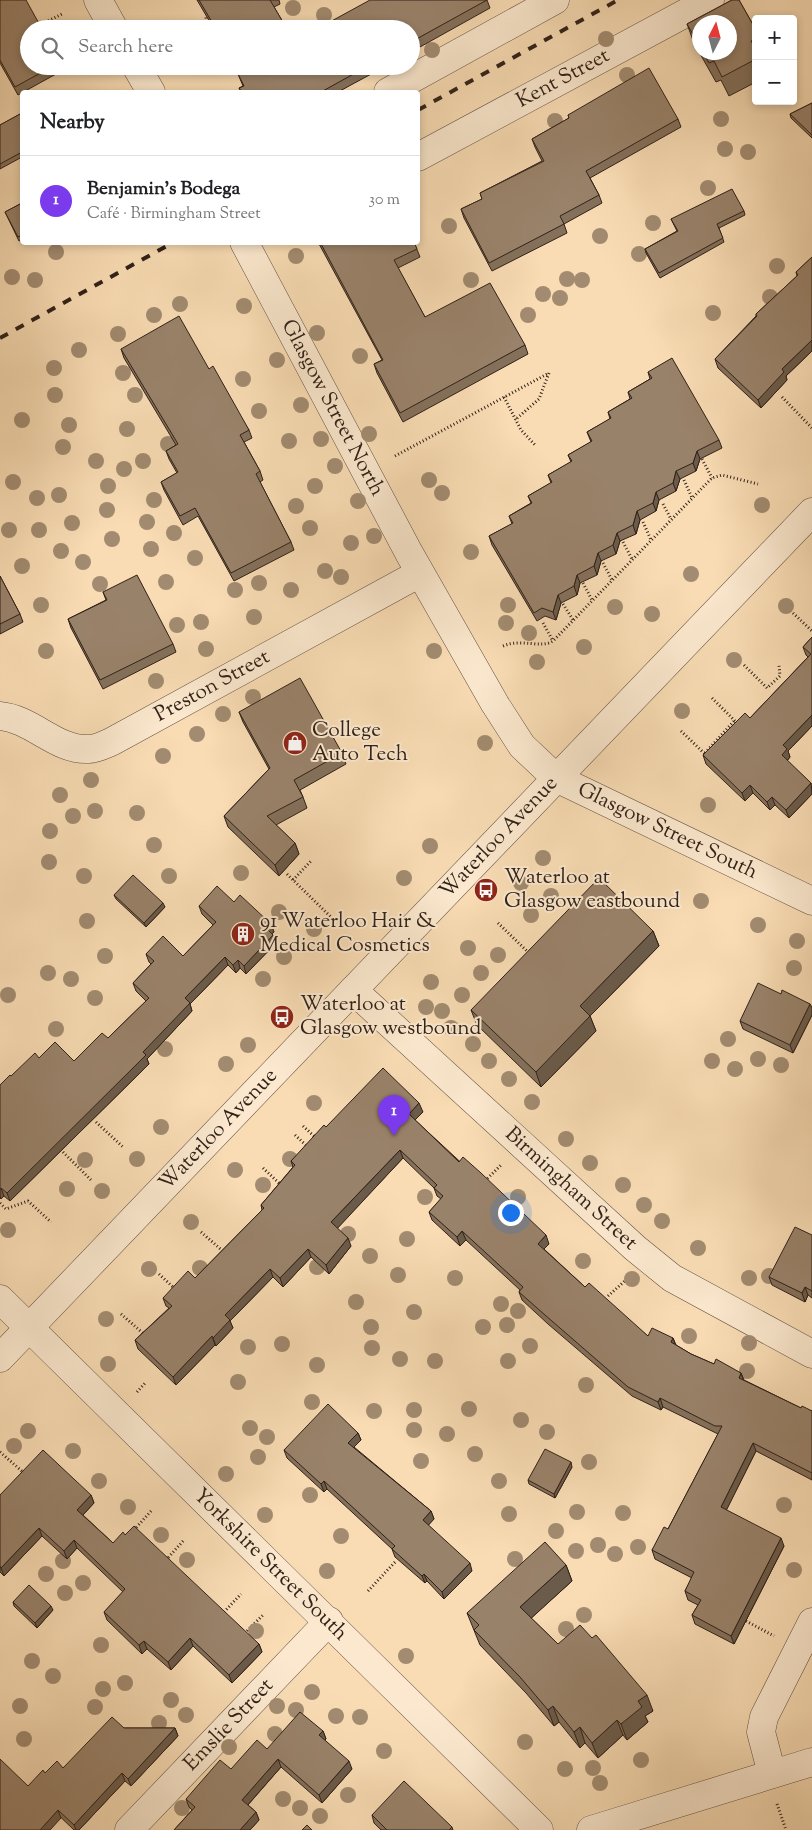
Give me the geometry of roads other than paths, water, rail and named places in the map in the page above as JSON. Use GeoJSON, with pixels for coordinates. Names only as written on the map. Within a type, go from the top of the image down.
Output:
{"type":"FeatureCollection","features":[{"type":"Feature","properties":{"kind":"street"},"geometry":{"type":"LineString","coordinates":[[98,0],[109,20]]}},
{"type":"Feature","properties":{"kind":"street"},"geometry":{"type":"LineString","coordinates":[[420,74],[555,0]]}},
{"type":"Feature","properties":{"kind":"street","name":"Kent Street"},"geometry":{"type":"LineString","coordinates":[[420,156],[710,0]]}},
{"type":"Feature","properties":{"kind":"street"},"geometry":{"type":"LineString","coordinates":[[141,75],[150,90]]}},
{"type":"Feature","properties":{"kind":"street"},"geometry":{"type":"LineString","coordinates":[[392,90],[419,75]]}},
{"type":"Feature","properties":{"kind":"street","name":"Glasgow Street North"},"geometry":{"type":"LineString","coordinates":[[250,245],[420,573]]}},
{"type":"Feature","properties":{"kind":"street","name":"Waterloo Avenue"},"geometry":{"type":"LineString","coordinates":[[0,1358],[812,512]]}},
{"type":"Feature","properties":{"kind":"street","name":"Preston Street"},"geometry":{"type":"LineString","coordinates":[[0,716],[10,717],[31,725],[69,748],[90,749],[111,742],[420,573]]}},
{"type":"Feature","properties":{"kind":"street","name":"Glasgow Street South"},"geometry":{"type":"LineString","coordinates":[[420,573],[516,738],[556,778],[812,901]]}},
{"type":"Feature","properties":{"kind":"street","name":"Birmingham Street"},"geometry":{"type":"LineString","coordinates":[[354,990],[635,1248],[672,1278],[812,1354]]}},
{"type":"Feature","properties":{"kind":"street","name":"Yorkshire Street South"},"geometry":{"type":"LineString","coordinates":[[0,1300],[328,1620],[539,1830]]}},
{"type":"Feature","properties":{"kind":"street","name":"Emslie Street"},"geometry":{"type":"LineString","coordinates":[[129,1830],[328,1620]]}},
{"type":"Feature","properties":{"kind":"street"},"geometry":{"type":"LineString","coordinates":[[774,1786],[761,1732],[764,1717],[812,1622]]}},
{"type":"Feature","properties":{"kind":"street"},"geometry":{"type":"LineString","coordinates":[[592,1830],[774,1786],[812,1762]]}},
{"type":"Feature","properties":{"kind":"railway"},"geometry":{"type":"LineString","coordinates":[[420,109],[618,0]]}},
{"type":"Feature","properties":{"kind":"railway"},"geometry":{"type":"LineString","coordinates":[[0,338],[169,245]]}},
{"type":"Feature","properties":{"kind":"place","name":"College Auto Tech"},"geometry":{"type":"Point","coordinates":[295,743]}},
{"type":"Feature","properties":{"kind":"place","name":"Waterloo at Glasgow eastbound"},"geometry":{"type":"Point","coordinates":[486,890]}},
{"type":"Feature","properties":{"kind":"place","name":"91 Waterloo Hair & Medical Cosmetics"},"geometry":{"type":"Point","coordinates":[243,934]}},
{"type":"Feature","properties":{"kind":"place","name":"Waterloo at Glasgow westbound"},"geometry":{"type":"Point","coordinates":[282,1017]}},
{"type":"Feature","properties":{"kind":"place","name":"Benjamin's Bodega"},"geometry":{"type":"Point","coordinates":[394,1136]}}]}
